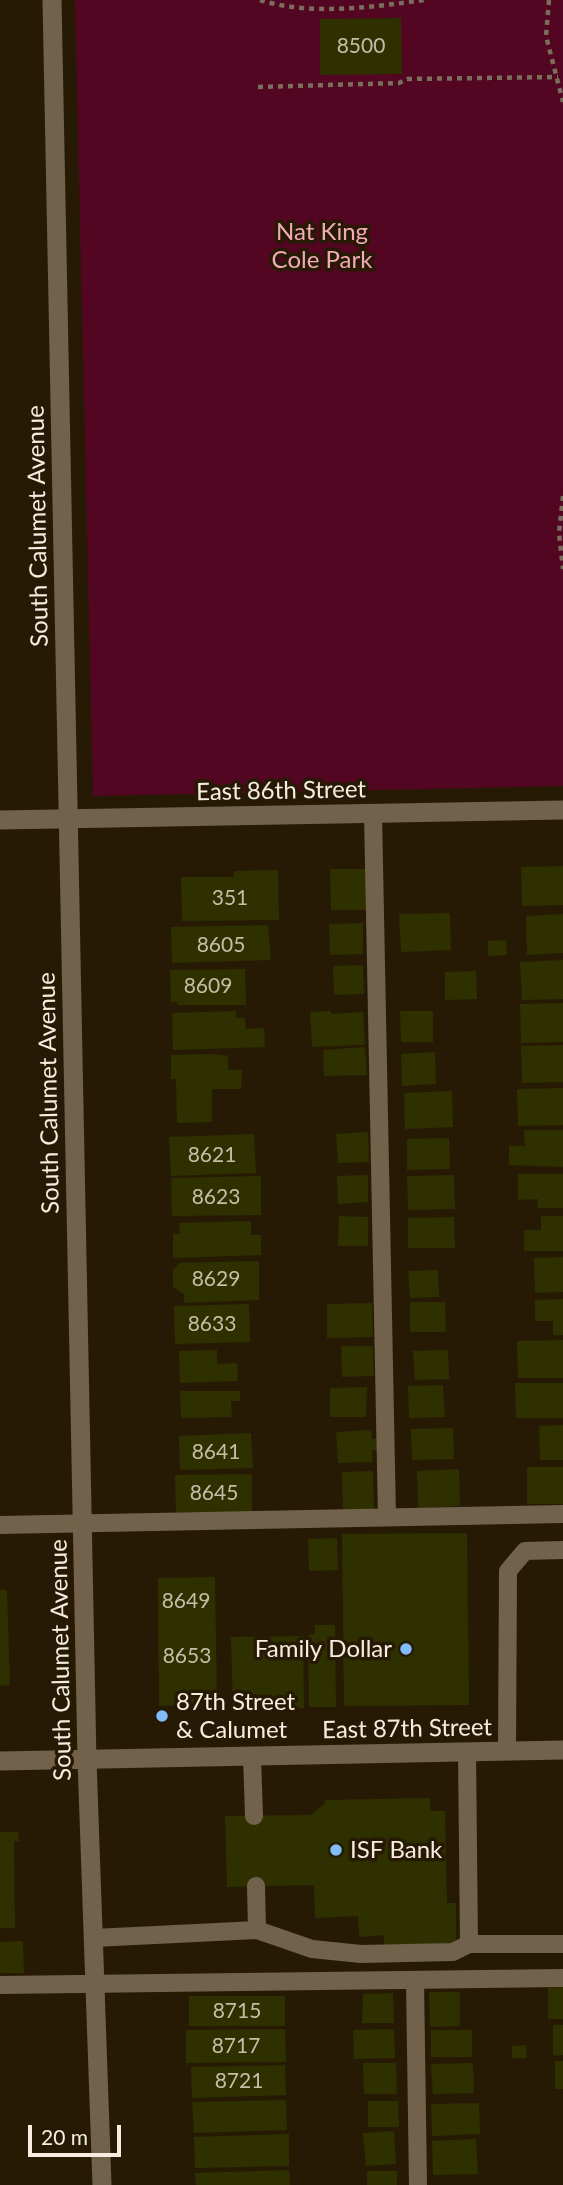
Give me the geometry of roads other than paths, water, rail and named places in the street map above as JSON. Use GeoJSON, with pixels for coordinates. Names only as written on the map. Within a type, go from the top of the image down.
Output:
{"type":"FeatureCollection","features":[{"type":"Feature","properties":{"kind":"street","name":"South Calumet Avenue"},"geometry":{"type":"LineString","coordinates":[[52,0],[87,1760],[102,2185]]}},
{"type":"Feature","properties":{"kind":"street","name":"East 86th Street"},"geometry":{"type":"LineString","coordinates":[[0,820],[563,810]]}},
{"type":"Feature","properties":{"kind":"street","name":"East 87th Street"},"geometry":{"type":"LineString","coordinates":[[0,1761],[563,1750]]}},
{"type":"Feature","properties":{"kind":"lane"},"geometry":{"type":"LineString","coordinates":[[373,814],[387,1517]]}},
{"type":"Feature","properties":{"kind":"lane"},"geometry":{"type":"LineString","coordinates":[[0,1525],[563,1514]]}},
{"type":"Feature","properties":{"kind":"lane"},"geometry":{"type":"LineString","coordinates":[[507,1751],[509,1571],[525,1551],[563,1550]]}},
{"type":"Feature","properties":{"kind":"lane"},"geometry":{"type":"LineString","coordinates":[[467,1752],[469,1944]]}},
{"type":"Feature","properties":{"kind":"lane"},"geometry":{"type":"LineString","coordinates":[[252,1756],[254,1816]]}},
{"type":"Feature","properties":{"kind":"lane"},"geometry":{"type":"LineString","coordinates":[[256,1886],[257,1930]]}},
{"type":"Feature","properties":{"kind":"lane"},"geometry":{"type":"LineString","coordinates":[[94,1938],[257,1930],[312,1949],[361,1954],[453,1952],[469,1944],[563,1944]]}},
{"type":"Feature","properties":{"kind":"lane"},"geometry":{"type":"LineString","coordinates":[[0,1985],[563,1978]]}},
{"type":"Feature","properties":{"kind":"lane"},"geometry":{"type":"LineString","coordinates":[[415,1980],[418,2185]]}},
{"type":"Feature","properties":{"kind":"place","name":"Family Dollar"},"geometry":{"type":"Point","coordinates":[406,1649]}},
{"type":"Feature","properties":{"kind":"place","name":"87th Street & Calumet"},"geometry":{"type":"Point","coordinates":[162,1716]}},
{"type":"Feature","properties":{"kind":"place","name":"ISF Bank"},"geometry":{"type":"Point","coordinates":[336,1850]}},
{"type":"Feature","properties":{"kind":"park label","name":"Nat King Cole Park"},"geometry":{"type":"Point","coordinates":[322,246]}}]}
